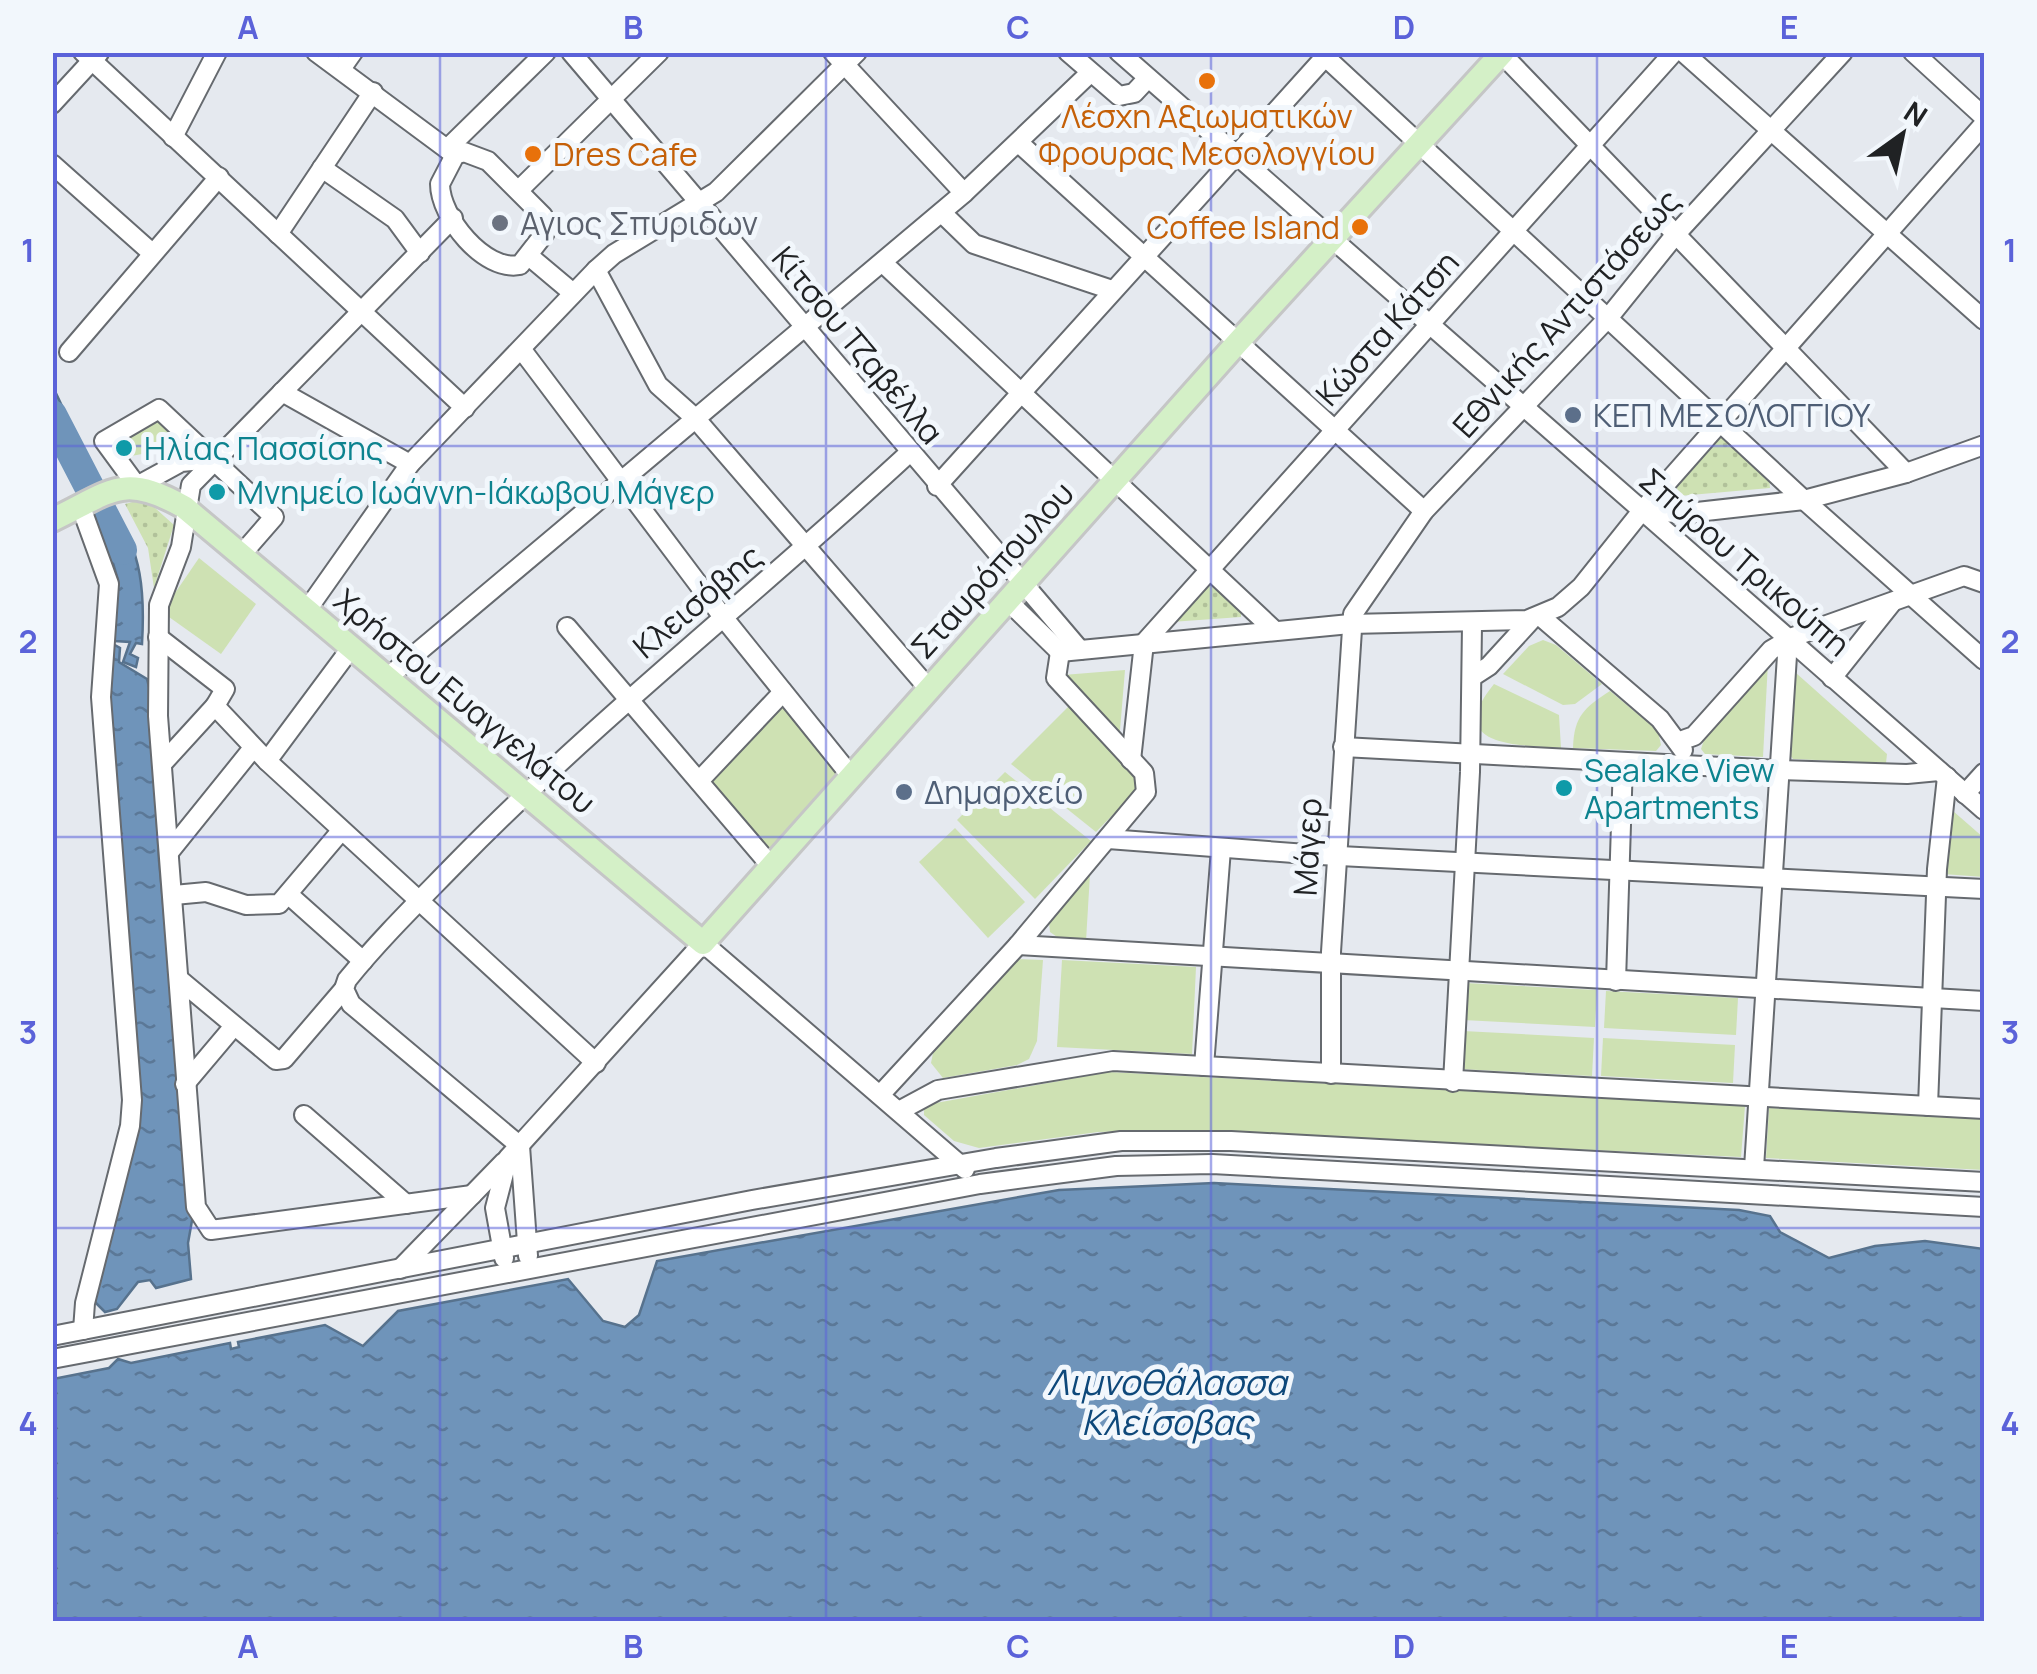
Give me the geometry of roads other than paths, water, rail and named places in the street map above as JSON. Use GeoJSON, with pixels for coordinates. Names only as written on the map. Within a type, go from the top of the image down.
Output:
{"type":"FeatureCollection","features":[{"type":"Feature","properties":{"kind":"main road","name":"Σταυρόπουλου"},"geometry":{"type":"LineString","coordinates":[[703,943],[1238,342],[1502,53]]}},
{"type":"Feature","properties":{"kind":"main road"},"geometry":{"type":"LineString","coordinates":[[52,520],[128,487]]}},
{"type":"Feature","properties":{"kind":"main road","name":"Χρήστου Ευαγγελάτου"},"geometry":{"type":"LineString","coordinates":[[128,487],[184,507],[703,943]]}},
{"type":"Feature","properties":{"kind":"street"},"geometry":{"type":"LineString","coordinates":[[173,136],[217,52]]}},
{"type":"Feature","properties":{"kind":"street"},"geometry":{"type":"LineString","coordinates":[[316,52],[451,152],[481,156],[520,189],[543,216],[545,225],[529,256],[518,266],[499,264],[478,248],[453,218],[440,187],[451,152],[546,52]]}},
{"type":"Feature","properties":{"kind":"street"},"geometry":{"type":"LineString","coordinates":[[340,69],[353,52]]}},
{"type":"Feature","properties":{"kind":"street","name":"Κίτσου Τζαβέλλα"},"geometry":{"type":"LineString","coordinates":[[571,52],[937,486],[1015,592],[1070,651]]}},
{"type":"Feature","properties":{"kind":"street"},"geometry":{"type":"LineString","coordinates":[[520,189],[658,52]]}},
{"type":"Feature","properties":{"kind":"street"},"geometry":{"type":"LineString","coordinates":[[1068,52],[1119,96],[1134,93],[1148,78]]}},
{"type":"Feature","properties":{"kind":"street","name":"Σπύρου Τρικούπη"},"geometry":{"type":"LineString","coordinates":[[1119,52],[1330,241],[1984,810]]}},
{"type":"Feature","properties":{"kind":"street","name":"Κώστα Κάτση"},"geometry":{"type":"LineString","coordinates":[[1144,643],[1674,52]]}},
{"type":"Feature","properties":{"kind":"street"},"geometry":{"type":"LineString","coordinates":[[1683,52],[1984,320]]}},
{"type":"Feature","properties":{"kind":"street","name":"Εθνικής Αντιστάσεως"},"geometry":{"type":"LineString","coordinates":[[1350,624],[1398,544],[1424,511],[1610,317],[1676,234],[1842,52]]}},
{"type":"Feature","properties":{"kind":"street"},"geometry":{"type":"LineString","coordinates":[[1913,52],[1984,116]]}},
{"type":"Feature","properties":{"kind":"street"},"geometry":{"type":"LineString","coordinates":[[1502,53],[1906,473]]}},
{"type":"Feature","properties":{"kind":"street"},"geometry":{"type":"LineString","coordinates":[[52,104],[92,55],[173,136],[465,408]]}},
{"type":"Feature","properties":{"kind":"street"},"geometry":{"type":"LineString","coordinates":[[937,486],[1322,55],[1610,317],[1902,598],[1984,660]]}},
{"type":"Feature","properties":{"kind":"street"},"geometry":{"type":"LineString","coordinates":[[307,610],[410,464],[573,293],[614,254],[701,204],[845,56],[964,194]]}},
{"type":"Feature","properties":{"kind":"street"},"geometry":{"type":"LineString","coordinates":[[388,678],[884,263],[964,194],[1090,74]]}},
{"type":"Feature","properties":{"kind":"street"},"geometry":{"type":"LineString","coordinates":[[278,234],[373,92]]}},
{"type":"Feature","properties":{"kind":"street"},"geometry":{"type":"LineString","coordinates":[[1472,677],[1536,617],[1581,586],[1784,346],[1984,124]]}},
{"type":"Feature","properties":{"kind":"street"},"geometry":{"type":"LineString","coordinates":[[1019,143],[1424,511]]}},
{"type":"Feature","properties":{"kind":"street"},"geometry":{"type":"LineString","coordinates":[[52,164],[152,253]]}},
{"type":"Feature","properties":{"kind":"street"},"geometry":{"type":"LineString","coordinates":[[322,168],[395,219],[420,253]]}},
{"type":"Feature","properties":{"kind":"street"},"geometry":{"type":"LineString","coordinates":[[69,352],[219,176]]}},
{"type":"Feature","properties":{"kind":"street"},"geometry":{"type":"LineString","coordinates":[[942,213],[974,244],[1112,290]]}},
{"type":"Feature","properties":{"kind":"street"},"geometry":{"type":"LineString","coordinates":[[453,218],[213,459],[191,486],[184,507],[181,547],[170,584],[158,605],[158,637],[162,764],[196,1207],[211,1230],[472,1195]]}},
{"type":"Feature","properties":{"kind":"street"},"geometry":{"type":"LineString","coordinates":[[529,256],[573,293]]}},
{"type":"Feature","properties":{"kind":"street"},"geometry":{"type":"LineString","coordinates":[[884,263],[1114,484],[1274,630]]}},
{"type":"Feature","properties":{"kind":"street"},"geometry":{"type":"LineString","coordinates":[[596,270],[651,374],[681,410],[695,418],[930,689]]}},
{"type":"Feature","properties":{"kind":"street"},"geometry":{"type":"LineString","coordinates":[[522,350],[723,617],[851,776]]}},
{"type":"Feature","properties":{"kind":"street"},"geometry":{"type":"LineString","coordinates":[[282,392],[410,464]]}},
{"type":"Feature","properties":{"kind":"street"},"geometry":{"type":"LineString","coordinates":[[213,459],[181,462],[128,487],[104,441],[159,408],[213,459],[274,518],[241,554]]}},
{"type":"Feature","properties":{"kind":"street"},"geometry":{"type":"LineString","coordinates":[[1642,512],[1688,513],[1804,500],[1906,473],[1984,445]]}},
{"type":"Feature","properties":{"kind":"street","name":"Κλεισόβης"},"geometry":{"type":"LineString","coordinates":[[234,1026],[276,1060],[284,1059],[363,961],[523,793],[628,698],[807,548],[908,453]]}},
{"type":"Feature","properties":{"kind":"street"},"geometry":{"type":"LineString","coordinates":[[81,507],[109,584],[100,698],[132,1100],[130,1126],[84,1303],[84,1330]]}},
{"type":"Feature","properties":{"kind":"street"},"geometry":{"type":"LineString","coordinates":[[1680,741],[1694,736],[1771,650],[1788,640],[1964,576],[1984,583]]}},
{"type":"Feature","properties":{"kind":"street"},"geometry":{"type":"LineString","coordinates":[[1832,678],[1902,598]]}},
{"type":"Feature","properties":{"kind":"street"},"geometry":{"type":"LineString","coordinates":[[880,1094],[1018,945],[1147,790],[1146,776],[1056,678],[1070,651],[1350,624],[1472,624],[1536,617],[1660,719],[1680,741],[1687,765]]}},
{"type":"Feature","properties":{"kind":"street","name":"Μάγερ"},"geometry":{"type":"LineString","coordinates":[[1331,1074],[1330,965],[1350,624]]}},
{"type":"Feature","properties":{"kind":"street"},"geometry":{"type":"LineString","coordinates":[[1453,1082],[1470,753],[1472,624]]}},
{"type":"Feature","properties":{"kind":"street"},"geometry":{"type":"LineString","coordinates":[[567,626],[771,866]]}},
{"type":"Feature","properties":{"kind":"street"},"geometry":{"type":"LineString","coordinates":[[158,637],[226,689],[162,764]]}},
{"type":"Feature","properties":{"kind":"street"},"geometry":{"type":"LineString","coordinates":[[1754,1168],[1788,640]]}},
{"type":"Feature","properties":{"kind":"street"},"geometry":{"type":"LineString","coordinates":[[1131,760],[1144,643]]}},
{"type":"Feature","properties":{"kind":"street"},"geometry":{"type":"LineString","coordinates":[[170,852],[351,648]]}},
{"type":"Feature","properties":{"kind":"street"},"geometry":{"type":"LineString","coordinates":[[699,781],[783,692]]}},
{"type":"Feature","properties":{"kind":"street"},"geometry":{"type":"LineString","coordinates":[[215,706],[341,831],[596,1063]]}},
{"type":"Feature","properties":{"kind":"street"},"geometry":{"type":"LineString","coordinates":[[1343,746],[1779,770],[1943,774],[1928,1106]]}},
{"type":"Feature","properties":{"kind":"street"},"geometry":{"type":"LineString","coordinates":[[1616,982],[1623,762]]}},
{"type":"Feature","properties":{"kind":"street"},"geometry":{"type":"LineString","coordinates":[[1965,794],[1984,774]]}},
{"type":"Feature","properties":{"kind":"street"},"geometry":{"type":"LineString","coordinates":[[174,894],[206,892],[266,907],[289,895],[341,831]]}},
{"type":"Feature","properties":{"kind":"street"},"geometry":{"type":"LineString","coordinates":[[1108,839],[1221,849],[1984,889]]}},
{"type":"Feature","properties":{"kind":"street"},"geometry":{"type":"LineString","coordinates":[[1204,1066],[1221,849]]}},
{"type":"Feature","properties":{"kind":"street"},"geometry":{"type":"LineString","coordinates":[[289,895],[363,961]]}},
{"type":"Feature","properties":{"kind":"street"},"geometry":{"type":"LineString","coordinates":[[400,1269],[514,1152],[703,943],[980,1184]]}},
{"type":"Feature","properties":{"kind":"street"},"geometry":{"type":"LineString","coordinates":[[1018,945],[1984,1001]]}},
{"type":"Feature","properties":{"kind":"street"},"geometry":{"type":"LineString","coordinates":[[180,980],[234,1026],[186,1084]]}},
{"type":"Feature","properties":{"kind":"street"},"geometry":{"type":"LineString","coordinates":[[344,989],[361,1013],[514,1152],[529,1244],[518,1270]]}},
{"type":"Feature","properties":{"kind":"street"},"geometry":{"type":"LineString","coordinates":[[899,1110],[938,1090],[1089,1062],[1984,1109]]}},
{"type":"Feature","properties":{"kind":"street"},"geometry":{"type":"LineString","coordinates":[[304,1115],[406,1204]]}},
{"type":"Feature","properties":{"kind":"street"},"geometry":{"type":"LineString","coordinates":[[52,1336],[960,1164],[1121,1141],[1321,1146],[1984,1182]]}},
{"type":"Feature","properties":{"kind":"street"},"geometry":{"type":"LineString","coordinates":[[1320,1169],[1321,1146]]}},
{"type":"Feature","properties":{"kind":"street"},"geometry":{"type":"LineString","coordinates":[[514,1152],[495,1208],[500,1250],[518,1270]]}},
{"type":"Feature","properties":{"kind":"street"},"geometry":{"type":"LineString","coordinates":[[52,1359],[980,1184],[1116,1166],[1320,1169],[1984,1207]]}},
{"type":"Feature","properties":{"kind":"street"},"geometry":{"type":"LineString","coordinates":[[1925,1204],[1926,1178]]}},
{"type":"Feature","properties":{"kind":"water"},"geometry":{"type":"Polygon","coordinates":[[[53,387],[97,480],[83,487],[53,440],[53,387]]]}},
{"type":"Feature","properties":{"kind":"water"},"geometry":{"type":"Polygon","coordinates":[[[113,509],[130,541],[140,574],[142,644],[136,643],[130,654],[138,658],[136,667],[123,662],[130,642],[115,641],[113,635],[118,580],[99,515],[113,509]]]}},
{"type":"Feature","properties":{"kind":"water"},"geometry":{"type":"Polygon","coordinates":[[[113,644],[120,648],[119,662],[147,679],[150,691],[159,861],[193,1215],[188,1243],[191,1279],[156,1288],[150,1280],[138,1282],[117,1309],[105,1312],[94,1301],[137,1123],[109,693],[113,644]]]}},
{"type":"Feature","properties":{"kind":"water","name":"Λιμνοθάλασσα Κλείσοβας"},"geometry":{"type":"Polygon","coordinates":[[[1214,1183],[1739,1210],[1770,1216],[1780,1232],[1829,1258],[1875,1246],[1925,1241],[1984,1249],[1984,1621],[53,1621],[53,1379],[109,1368],[118,1359],[131,1363],[230,1343],[231,1349],[239,1347],[238,1342],[325,1325],[363,1346],[398,1311],[568,1279],[603,1321],[625,1327],[639,1315],[657,1261],[1059,1190],[1214,1183]]]}},
{"type":"Feature","properties":{"kind":"waterway"},"geometry":{"type":"LineString","coordinates":[[52,415],[122,550]]}},
{"type":"Feature","properties":{"kind":"place","name":"Λέσχη Αξιωματικών Φρουρας Μεσολογγίου"},"geometry":{"type":"Point","coordinates":[1207,81]}},
{"type":"Feature","properties":{"kind":"place","name":"Dres Cafe"},"geometry":{"type":"Point","coordinates":[533,154]}},
{"type":"Feature","properties":{"kind":"place","name":"Αγιος Σπυριδων"},"geometry":{"type":"Point","coordinates":[500,223]}},
{"type":"Feature","properties":{"kind":"place","name":"Coffee Island"},"geometry":{"type":"Point","coordinates":[1360,227]}},
{"type":"Feature","properties":{"kind":"place","name":"ΚΕΠ ΜΕΣΟΛΟΓΓΙΟΥ"},"geometry":{"type":"Point","coordinates":[1573,415]}},
{"type":"Feature","properties":{"kind":"place","name":"Ηλίας Πασσίσης"},"geometry":{"type":"Point","coordinates":[124,448]}},
{"type":"Feature","properties":{"kind":"place","name":"Μνημείο Ιωάννη-Ιάκωβου Μάγερ"},"geometry":{"type":"Point","coordinates":[217,492]}},
{"type":"Feature","properties":{"kind":"place","name":"Sealake View Apartments"},"geometry":{"type":"Point","coordinates":[1564,788]}},
{"type":"Feature","properties":{"kind":"place","name":"Δημαρχείο"},"geometry":{"type":"Point","coordinates":[904,792]}}]}
